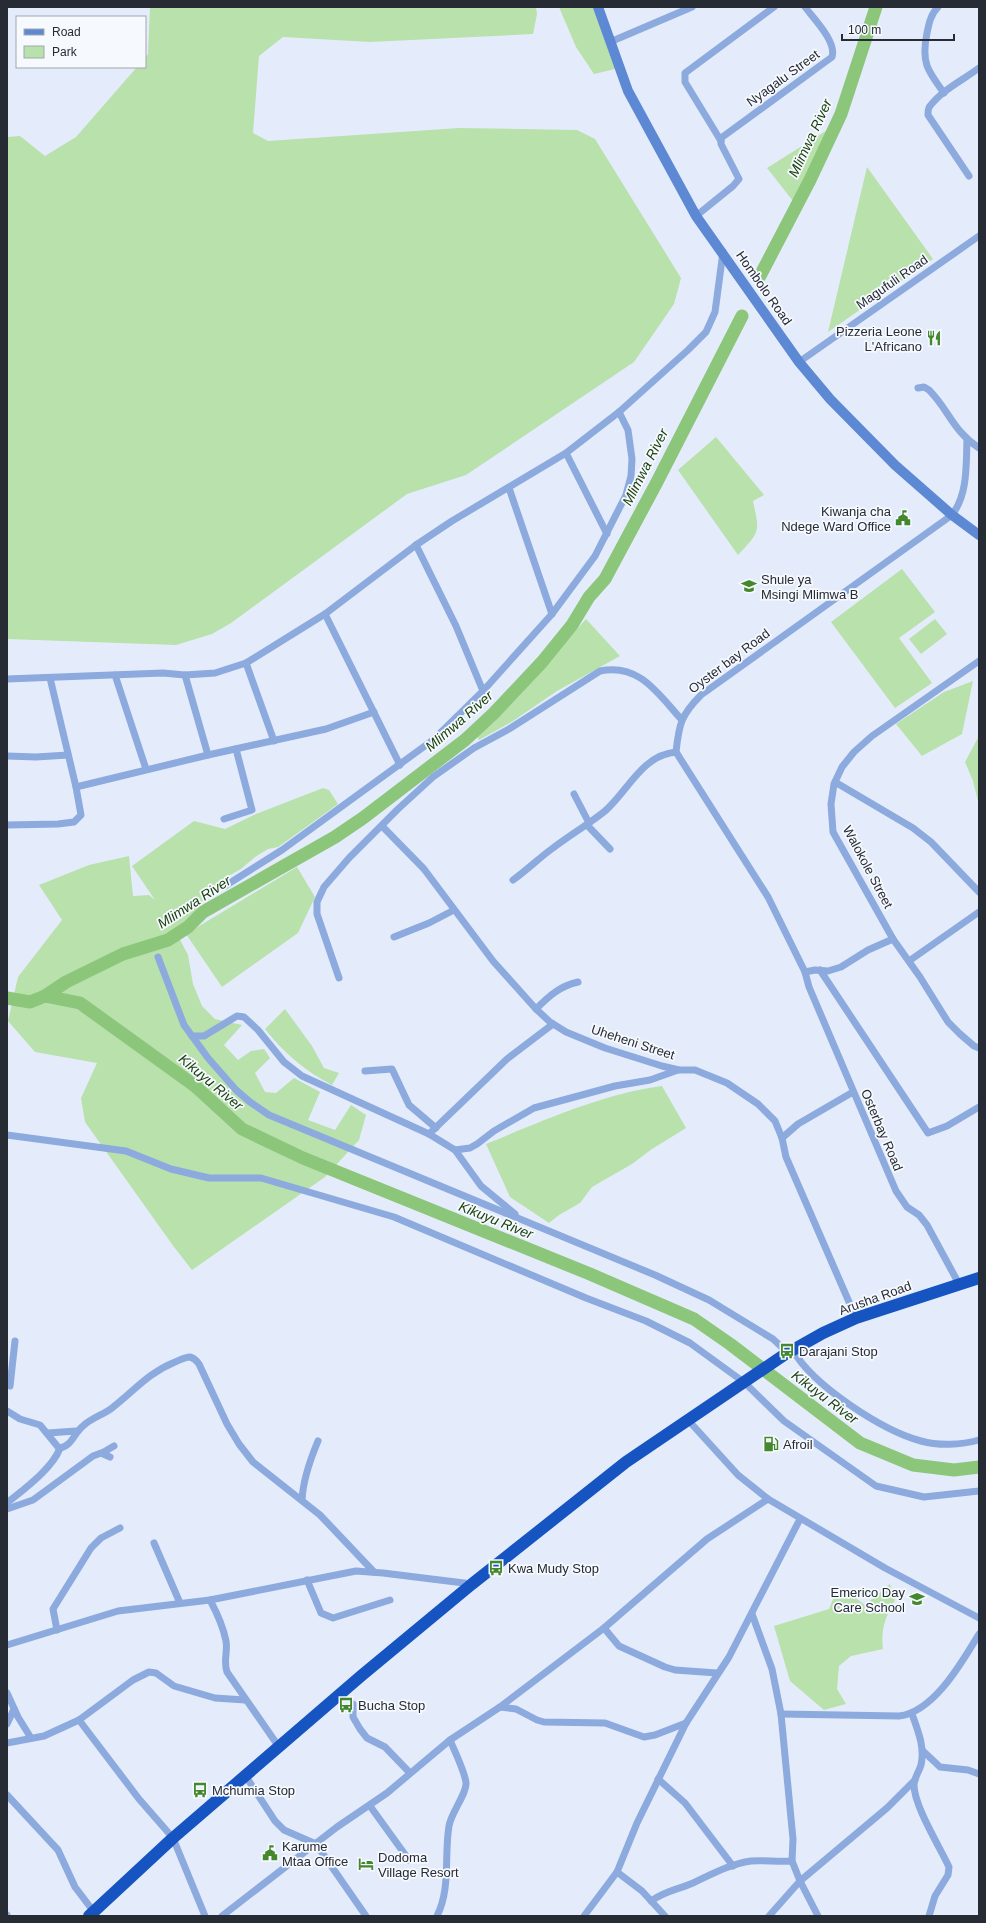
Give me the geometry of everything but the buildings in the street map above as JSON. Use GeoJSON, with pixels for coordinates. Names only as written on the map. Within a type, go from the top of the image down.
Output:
{"type":"FeatureCollection","features":[{"type":"Feature","properties":{"kind":"highway","name":"Arusha Road"},"geometry":{"type":"LineString","coordinates":[[92,1914],[173,1838],[361,1676],[472,1584],[614,1471],[788,1353],[856,1318],[979,1278]]}},
{"type":"Feature","properties":{"kind":"street","name":"Hombolo Road"},"geometry":{"type":"LineString","coordinates":[[598,7],[628,91],[696,216],[723,252],[799,362],[830,399],[895,465],[952,515],[979,535]]}},
{"type":"Feature","properties":{"kind":"street"},"geometry":{"type":"LineString","coordinates":[[610,42],[680,10],[692,7]]}},
{"type":"Feature","properties":{"kind":"street"},"geometry":{"type":"LineString","coordinates":[[696,216],[733,186],[739,179],[721,141],[685,82],[685,73],[774,7]]}},
{"type":"Feature","properties":{"kind":"street","name":"Nyagalu Street"},"geometry":{"type":"LineString","coordinates":[[721,141],[724,135],[832,57],[833,50],[831,42],[805,7]]}},
{"type":"Feature","properties":{"kind":"street"},"geometry":{"type":"LineString","coordinates":[[938,7],[932,15],[928,25],[923,56],[930,74],[944,93]]}},
{"type":"Feature","properties":{"kind":"street"},"geometry":{"type":"LineString","coordinates":[[969,176],[928,115],[930,106],[944,93],[979,69]]}},
{"type":"Feature","properties":{"kind":"street","name":"Magufuli Road"},"geometry":{"type":"LineString","coordinates":[[799,362],[979,236]]}},
{"type":"Feature","properties":{"kind":"street"},"geometry":{"type":"LineString","coordinates":[[7,679],[215,673],[246,663],[325,614],[416,545],[452,521],[566,453],[619,412],[706,332],[714,312],[723,252]]}},
{"type":"Feature","properties":{"kind":"street"},"geometry":{"type":"LineString","coordinates":[[918,388],[924,387],[934,394],[950,420],[967,440],[979,448]]}},
{"type":"Feature","properties":{"kind":"street"},"geometry":{"type":"LineString","coordinates":[[225,886],[282,850],[433,740],[483,692],[552,614],[595,556],[626,495],[631,476],[632,459],[628,430],[619,412]]}},
{"type":"Feature","properties":{"kind":"street"},"geometry":{"type":"LineString","coordinates":[[952,515],[959,505],[964,489],[967,440]]}},
{"type":"Feature","properties":{"kind":"street"},"geometry":{"type":"LineString","coordinates":[[566,453],[607,534]]}},
{"type":"Feature","properties":{"kind":"street"},"geometry":{"type":"LineString","coordinates":[[509,488],[552,614]]}},
{"type":"Feature","properties":{"kind":"street","name":"Oyster bay Road"},"geometry":{"type":"LineString","coordinates":[[676,752],[682,720],[687,709],[701,695],[952,515]]}},
{"type":"Feature","properties":{"kind":"street"},"geometry":{"type":"LineString","coordinates":[[416,545],[456,626],[483,692]]}},
{"type":"Feature","properties":{"kind":"street"},"geometry":{"type":"LineString","coordinates":[[325,614],[400,765]]}},
{"type":"Feature","properties":{"kind":"street","name":"Walokole Street"},"geometry":{"type":"LineString","coordinates":[[979,661],[872,736],[854,752],[842,767],[835,782],[831,804],[833,832],[893,939],[948,1022],[969,1042],[979,1048]]}},
{"type":"Feature","properties":{"kind":"street"},"geometry":{"type":"LineString","coordinates":[[246,663],[274,741]]}},
{"type":"Feature","properties":{"kind":"street"},"geometry":{"type":"LineString","coordinates":[[339,978],[316,914],[317,902],[324,887],[349,858],[398,809],[433,777],[468,752],[509,729],[600,671],[613,668],[629,671],[641,678],[682,720]]}},
{"type":"Feature","properties":{"kind":"street"},"geometry":{"type":"LineString","coordinates":[[115,675],[146,769]]}},
{"type":"Feature","properties":{"kind":"street"},"geometry":{"type":"LineString","coordinates":[[185,675],[208,755]]}},
{"type":"Feature","properties":{"kind":"street"},"geometry":{"type":"LineString","coordinates":[[7,825],[47,825],[74,822],[81,814],[50,678]]}},
{"type":"Feature","properties":{"kind":"street"},"geometry":{"type":"LineString","coordinates":[[76,787],[146,769],[326,729],[374,712]]}},
{"type":"Feature","properties":{"kind":"street"},"geometry":{"type":"LineString","coordinates":[[224,819],[252,810],[236,749]]}},
{"type":"Feature","properties":{"kind":"street"},"geometry":{"type":"LineString","coordinates":[[512,880],[606,810],[639,772],[657,757],[665,753],[676,752],[768,897],[804,972],[820,970],[828,971],[840,967],[868,950],[893,939]]}},
{"type":"Feature","properties":{"kind":"street"},"geometry":{"type":"LineString","coordinates":[[7,756],[36,757],[68,755]]}},
{"type":"Feature","properties":{"kind":"street"},"geometry":{"type":"LineString","coordinates":[[835,782],[912,828],[931,842],[979,892]]}},
{"type":"Feature","properties":{"kind":"street"},"geometry":{"type":"LineString","coordinates":[[574,794],[588,824],[610,849]]}},
{"type":"Feature","properties":{"kind":"street","name":"Uheheni Street"},"geometry":{"type":"LineString","coordinates":[[382,826],[424,869],[493,961],[536,1009],[553,1024],[566,1032],[605,1048],[679,1070],[695,1070],[727,1083],[758,1104],[775,1121],[782,1138],[786,1157],[856,1318]]}},
{"type":"Feature","properties":{"kind":"street"},"geometry":{"type":"LineString","coordinates":[[394,937],[429,923],[454,910]]}},
{"type":"Feature","properties":{"kind":"street"},"geometry":{"type":"LineString","coordinates":[[909,961],[979,912]]}},
{"type":"Feature","properties":{"kind":"street"},"geometry":{"type":"LineString","coordinates":[[158,957],[181,1018],[192,1036],[236,1090],[268,1115],[610,1255],[709,1300],[773,1339],[820,1383],[898,1434],[922,1442],[941,1444],[959,1444],[979,1440]]}},
{"type":"Feature","properties":{"kind":"street"},"geometry":{"type":"LineString","coordinates":[[820,970],[928,1133],[947,1126],[979,1107]]}},
{"type":"Feature","properties":{"kind":"street","name":"Osterbay Road"},"geometry":{"type":"LineString","coordinates":[[804,972],[853,1092],[896,1191],[907,1207],[918,1215],[927,1225],[959,1284]]}},
{"type":"Feature","properties":{"kind":"street"},"geometry":{"type":"LineString","coordinates":[[536,1009],[566,984],[578,982]]}},
{"type":"Feature","properties":{"kind":"street"},"geometry":{"type":"LineString","coordinates":[[192,1036],[206,1035],[237,1016],[244,1017],[258,1030],[284,1062],[302,1076],[429,1134],[455,1150],[481,1186],[522,1220]]}},
{"type":"Feature","properties":{"kind":"street"},"geometry":{"type":"LineString","coordinates":[[429,1134],[507,1059],[553,1024]]}},
{"type":"Feature","properties":{"kind":"street"},"geometry":{"type":"LineString","coordinates":[[365,1071],[392,1069],[409,1105],[436,1128]]}},
{"type":"Feature","properties":{"kind":"street"},"geometry":{"type":"LineString","coordinates":[[455,1150],[470,1148],[494,1131],[534,1108],[615,1086],[650,1080],[679,1070]]}},
{"type":"Feature","properties":{"kind":"street"},"geometry":{"type":"LineString","coordinates":[[782,1138],[798,1124],[853,1092]]}},
{"type":"Feature","properties":{"kind":"street"},"geometry":{"type":"LineString","coordinates":[[7,1135],[126,1152],[171,1169],[209,1178],[261,1178],[394,1217],[586,1298],[646,1321],[690,1342],[748,1381],[784,1421],[876,1486],[924,1497],[979,1491]]}},
{"type":"Feature","properties":{"kind":"street"},"geometry":{"type":"LineString","coordinates":[[10,1386],[15,1341]]}},
{"type":"Feature","properties":{"kind":"street"},"geometry":{"type":"LineString","coordinates":[[7,1503],[44,1471],[58,1454],[60,1448],[70,1443],[76,1432],[83,1425],[111,1409],[153,1374],[188,1357],[194,1358],[199,1364],[227,1424],[253,1462],[320,1515],[374,1572]]}},
{"type":"Feature","properties":{"kind":"street"},"geometry":{"type":"LineString","coordinates":[[7,1411],[20,1419],[40,1426],[48,1433],[60,1448]]}},
{"type":"Feature","properties":{"kind":"street"},"geometry":{"type":"LineString","coordinates":[[688,1420],[738,1475],[768,1499],[885,1568],[979,1618]]}},
{"type":"Feature","properties":{"kind":"street"},"geometry":{"type":"LineString","coordinates":[[48,1433],[76,1432]]}},
{"type":"Feature","properties":{"kind":"street"},"geometry":{"type":"LineString","coordinates":[[302,1500],[305,1478],[318,1441]]}},
{"type":"Feature","properties":{"kind":"street"},"geometry":{"type":"LineString","coordinates":[[7,1509],[33,1500],[93,1456],[114,1446]]}},
{"type":"Feature","properties":{"kind":"street"},"geometry":{"type":"LineString","coordinates":[[102,1453],[110,1457]]}},
{"type":"Feature","properties":{"kind":"street"},"geometry":{"type":"LineString","coordinates":[[222,1916],[337,1827],[370,1806],[450,1740],[500,1707],[604,1628],[707,1539],[768,1499]]}},
{"type":"Feature","properties":{"kind":"street"},"geometry":{"type":"LineString","coordinates":[[584,1916],[616,1872],[658,1779],[686,1723],[717,1673],[729,1657],[800,1519]]}},
{"type":"Feature","properties":{"kind":"street"},"geometry":{"type":"LineString","coordinates":[[57,1630],[52,1609],[91,1548],[101,1538],[120,1528]]}},
{"type":"Feature","properties":{"kind":"street"},"geometry":{"type":"LineString","coordinates":[[154,1543],[180,1603]]}},
{"type":"Feature","properties":{"kind":"street"},"geometry":{"type":"LineString","coordinates":[[7,1645],[118,1611],[210,1600],[356,1571],[472,1584]]}},
{"type":"Feature","properties":{"kind":"street"},"geometry":{"type":"LineString","coordinates":[[307,1580],[321,1613],[333,1618],[390,1600]]}},
{"type":"Feature","properties":{"kind":"street"},"geometry":{"type":"LineString","coordinates":[[210,1600],[219,1617],[226,1642],[224,1665],[245,1700],[279,1747]]}},
{"type":"Feature","properties":{"kind":"street"},"geometry":{"type":"LineString","coordinates":[[752,1614],[772,1668],[781,1714],[793,1840],[792,1861],[800,1881],[818,1916]]}},
{"type":"Feature","properties":{"kind":"street"},"geometry":{"type":"LineString","coordinates":[[604,1628],[619,1646],[665,1667],[675,1670],[717,1673]]}},
{"type":"Feature","properties":{"kind":"street"},"geometry":{"type":"LineString","coordinates":[[781,1714],[899,1716],[912,1714],[921,1708],[954,1675],[979,1634]]}},
{"type":"Feature","properties":{"kind":"street"},"geometry":{"type":"LineString","coordinates":[[7,1743],[44,1736],[79,1720],[133,1680],[149,1672],[156,1673],[174,1686],[215,1698],[245,1700]]}},
{"type":"Feature","properties":{"kind":"street"},"geometry":{"type":"LineString","coordinates":[[7,1693],[14,1709],[31,1738]]}},
{"type":"Feature","properties":{"kind":"street"},"geometry":{"type":"LineString","coordinates":[[353,1704],[353,1717],[367,1738],[385,1747],[410,1773]]}},
{"type":"Feature","properties":{"kind":"street"},"geometry":{"type":"LineString","coordinates":[[500,1707],[516,1709],[544,1722],[605,1723],[644,1737],[655,1735],[686,1723]]}},
{"type":"Feature","properties":{"kind":"street"},"geometry":{"type":"LineString","coordinates":[[7,1724],[14,1709]]}},
{"type":"Feature","properties":{"kind":"street"},"geometry":{"type":"LineString","coordinates":[[912,1714],[921,1739],[923,1751],[920,1770],[914,1786],[919,1803],[949,1867],[948,1875],[935,1896],[929,1916]]}},
{"type":"Feature","properties":{"kind":"street"},"geometry":{"type":"LineString","coordinates":[[79,1720],[139,1799],[173,1838],[205,1916]]}},
{"type":"Feature","properties":{"kind":"street"},"geometry":{"type":"LineString","coordinates":[[437,1916],[445,1896],[449,1825],[453,1812],[462,1799],[466,1784],[450,1740]]}},
{"type":"Feature","properties":{"kind":"street"},"geometry":{"type":"LineString","coordinates":[[923,1751],[940,1767],[968,1770],[979,1774]]}},
{"type":"Feature","properties":{"kind":"street"},"geometry":{"type":"LineString","coordinates":[[245,1775],[275,1821],[284,1830],[316,1844],[366,1916]]}},
{"type":"Feature","properties":{"kind":"street"},"geometry":{"type":"LineString","coordinates":[[658,1779],[685,1803],[734,1866]]}},
{"type":"Feature","properties":{"kind":"street"},"geometry":{"type":"LineString","coordinates":[[769,1916],[800,1881],[887,1808],[915,1780]]}},
{"type":"Feature","properties":{"kind":"street"},"geometry":{"type":"LineString","coordinates":[[7,1795],[54,1844],[75,1887],[92,1914]]}},
{"type":"Feature","properties":{"kind":"street"},"geometry":{"type":"LineString","coordinates":[[370,1806],[409,1860]]}},
{"type":"Feature","properties":{"kind":"street"},"geometry":{"type":"LineString","coordinates":[[651,1901],[662,1894],[692,1884],[713,1873],[734,1866],[752,1861],[792,1861]]}},
{"type":"Feature","properties":{"kind":"street"},"geometry":{"type":"LineString","coordinates":[[616,1872],[642,1891],[665,1916]]}},
{"type":"Feature","properties":{"kind":"green space"},"geometry":{"type":"Polygon","coordinates":[[[150,7],[536,7],[537,14],[533,34],[370,42],[283,37],[259,56],[253,133],[268,141],[459,128],[577,130],[595,139],[681,278],[674,304],[634,362],[466,475],[407,494],[231,623],[212,634],[176,645],[7,639],[7,137],[20,136],[45,156],[76,137],[136,68],[146,68],[146,57],[148,54],[150,7]]]}},
{"type":"Feature","properties":{"kind":"green space"},"geometry":{"type":"Polygon","coordinates":[[[559,7],[593,7],[615,69],[594,74],[576,47],[559,7]]]}},
{"type":"Feature","properties":{"kind":"green space"},"geometry":{"type":"Polygon","coordinates":[[[829,129],[793,201],[767,168],[829,129]]]}},
{"type":"Feature","properties":{"kind":"green space"},"geometry":{"type":"Polygon","coordinates":[[[867,167],[933,259],[828,332],[867,167]]]}},
{"type":"Feature","properties":{"kind":"green space"},"geometry":{"type":"Polygon","coordinates":[[[716,437],[764,495],[753,501],[757,520],[756,531],[751,541],[738,555],[678,470],[716,437]]]}},
{"type":"Feature","properties":{"kind":"green space"},"geometry":{"type":"Polygon","coordinates":[[[902,569],[935,612],[899,638],[932,683],[895,708],[831,622],[902,569]]]}},
{"type":"Feature","properties":{"kind":"green space"},"geometry":{"type":"Polygon","coordinates":[[[586,619],[620,656],[557,691],[513,721],[479,740],[476,735],[511,702],[586,619]]]}},
{"type":"Feature","properties":{"kind":"green space"},"geometry":{"type":"Polygon","coordinates":[[[935,619],[947,634],[921,654],[909,639],[935,619]]]}},
{"type":"Feature","properties":{"kind":"green space"},"geometry":{"type":"Polygon","coordinates":[[[973,681],[962,734],[922,756],[896,724],[944,692],[973,681]]]}},
{"type":"Feature","properties":{"kind":"green space"},"geometry":{"type":"Polygon","coordinates":[[[979,736],[979,805],[973,781],[965,762],[979,736]]]}},
{"type":"Feature","properties":{"kind":"green space"},"geometry":{"type":"Polygon","coordinates":[[[323,788],[329,790],[338,804],[278,847],[268,849],[255,857],[241,869],[223,879],[207,895],[191,917],[175,930],[188,955],[193,984],[202,1006],[215,1019],[242,1025],[224,1045],[238,1060],[251,1051],[264,1049],[270,1058],[255,1073],[265,1092],[276,1093],[294,1078],[320,1092],[308,1120],[335,1130],[351,1105],[366,1115],[359,1140],[325,1177],[192,1270],[85,1122],[81,1098],[97,1063],[35,1052],[8,1021],[18,977],[62,920],[39,885],[89,865],[129,856],[133,896],[149,895],[155,900],[132,866],[194,821],[225,829],[256,814],[323,788]]]}},
{"type":"Feature","properties":{"kind":"green space"},"geometry":{"type":"Polygon","coordinates":[[[297,867],[315,897],[298,933],[222,987],[186,934],[297,867]]]}},
{"type":"Feature","properties":{"kind":"green space"},"geometry":{"type":"Polygon","coordinates":[[[285,1009],[312,1046],[324,1068],[339,1073],[332,1085],[313,1074],[296,1061],[265,1029],[285,1009]]]}},
{"type":"Feature","properties":{"kind":"green space"},"geometry":{"type":"Polygon","coordinates":[[[662,1086],[686,1128],[652,1149],[632,1164],[592,1187],[580,1203],[559,1215],[549,1223],[510,1197],[486,1144],[572,1109],[617,1095],[662,1086]]]}},
{"type":"Feature","properties":{"kind":"green space"},"geometry":{"type":"Polygon","coordinates":[[[890,1584],[895,1600],[884,1623],[883,1649],[851,1656],[839,1666],[837,1689],[846,1704],[824,1710],[790,1681],[774,1626],[829,1609],[836,1592],[842,1588],[865,1605],[890,1584]]]}},
{"type":"Feature","properties":{"kind":"waterway","name":"Mlimwa River"},"geometry":{"type":"LineString","coordinates":[[760,276],[810,180],[841,114],[876,7]]}},
{"type":"Feature","properties":{"kind":"waterway","name":"Mlimwa River"},"geometry":{"type":"LineString","coordinates":[[45,996],[66,982],[123,954],[168,940],[188,927],[203,912],[335,837],[363,818],[465,740],[494,713],[542,662],[572,625],[589,597],[605,579],[657,482],[742,316]]}},
{"type":"Feature","properties":{"kind":"waterway","name":"Kikuyu River"},"geometry":{"type":"LineString","coordinates":[[7,998],[30,1002],[45,996],[80,1003],[195,1086],[242,1129],[303,1158],[590,1274],[694,1319],[730,1344],[860,1443],[913,1465],[954,1470],[979,1467]]}},
{"type":"Feature","properties":{"kind":"place","name":"Pizzeria Leone L'Africano"},"geometry":{"type":"Point","coordinates":[934,338]}},
{"type":"Feature","properties":{"kind":"place","name":"Kiwanja cha Ndege Ward Office"},"geometry":{"type":"Point","coordinates":[903,518]}},
{"type":"Feature","properties":{"kind":"place","name":"Shule ya Msingi Mlimwa B"},"geometry":{"type":"Point","coordinates":[749,586]}},
{"type":"Feature","properties":{"kind":"place","name":"Darajani Stop"},"geometry":{"type":"Point","coordinates":[787,1351]}},
{"type":"Feature","properties":{"kind":"place","name":"Afroil"},"geometry":{"type":"Point","coordinates":[771,1444]}},
{"type":"Feature","properties":{"kind":"place","name":"Kwa Mudy Stop"},"geometry":{"type":"Point","coordinates":[496,1568]}},
{"type":"Feature","properties":{"kind":"place","name":"Emerico Day Care School"},"geometry":{"type":"Point","coordinates":[917,1599]}},
{"type":"Feature","properties":{"kind":"place","name":"Bucha Stop"},"geometry":{"type":"Point","coordinates":[346,1705]}},
{"type":"Feature","properties":{"kind":"place","name":"Mchumia Stop"},"geometry":{"type":"Point","coordinates":[200,1790]}},
{"type":"Feature","properties":{"kind":"place","name":"Karume Mtaa Office"},"geometry":{"type":"Point","coordinates":[270,1853]}},
{"type":"Feature","properties":{"kind":"place","name":"Dodoma Village Resort"},"geometry":{"type":"Point","coordinates":[366,1864]}}]}
